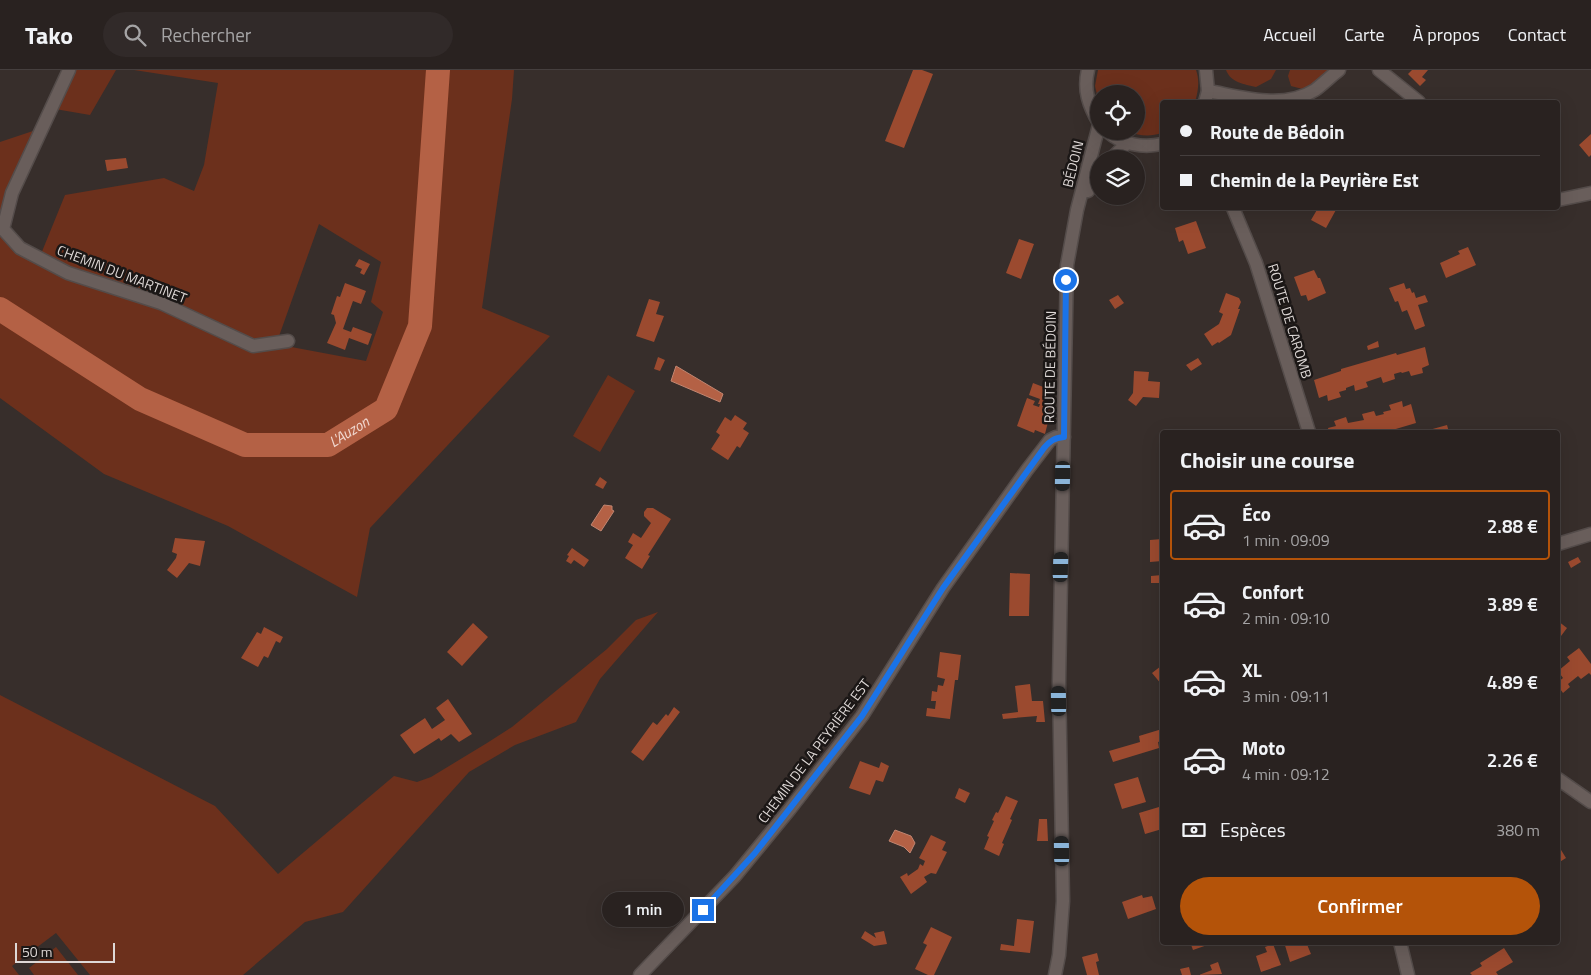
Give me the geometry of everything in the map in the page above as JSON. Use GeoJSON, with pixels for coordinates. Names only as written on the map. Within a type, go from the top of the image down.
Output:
{"type":"FeatureCollection","features":[{"type":"Feature","properties":{"kind":"street","name":"CHEMIN DU MARTINET"},"geometry":{"type":"LineString","coordinates":[[70,70],[12,193],[2,229],[20,248],[68,273],[161,303],[253,346],[288,341]]}},
{"type":"Feature","properties":{"kind":"street"},"geometry":{"type":"LineString","coordinates":[[1088,70],[1086,93],[1090,109]]}},
{"type":"Feature","properties":{"kind":"street"},"geometry":{"type":"LineString","coordinates":[[1206,70],[1207,97],[1251,100]]}},
{"type":"Feature","properties":{"kind":"street"},"geometry":{"type":"LineString","coordinates":[[1279,100],[1292,99],[1314,90],[1339,70]]}},
{"type":"Feature","properties":{"kind":"street"},"geometry":{"type":"LineString","coordinates":[[1379,70],[1416,100]]}},
{"type":"Feature","properties":{"kind":"street","name":"BÉDOIN"},"geometry":{"type":"LineString","coordinates":[[1077,210],[1095,140]]}},
{"type":"Feature","properties":{"kind":"street"},"geometry":{"type":"LineString","coordinates":[[1121,140],[1127,143],[1149,146],[1160,144]]}},
{"type":"Feature","properties":{"kind":"street"},"geometry":{"type":"LineString","coordinates":[[1120,150],[1127,143]]}},
{"type":"Feature","properties":{"kind":"street"},"geometry":{"type":"LineString","coordinates":[[1077,210],[1090,188]]}},
{"type":"Feature","properties":{"kind":"street"},"geometry":{"type":"LineString","coordinates":[[1560,200],[1591,194]]}},
{"type":"Feature","properties":{"kind":"street","name":"ROUTE DE BÉDOIN"},"geometry":{"type":"LineString","coordinates":[[1055,975],[1059,955],[1063,901],[1059,682],[1067,265],[1077,210]]}},
{"type":"Feature","properties":{"kind":"street","name":"ROUTE DE CAROMB"},"geometry":{"type":"LineString","coordinates":[[1234,211],[1256,263],[1308,430]]}},
{"type":"Feature","properties":{"kind":"street","name":"CHEMIN DE LA PEYRIÈRE EST"},"geometry":{"type":"LineString","coordinates":[[640,975],[735,876],[790,809],[862,716],[943,588],[1027,470],[1050,440],[1056,437],[1064,437]]}},
{"type":"Feature","properties":{"kind":"street"},"geometry":{"type":"LineString","coordinates":[[1560,543],[1591,534]]}},
{"type":"Feature","properties":{"kind":"street"},"geometry":{"type":"LineString","coordinates":[[1560,781],[1591,802]]}},
{"type":"Feature","properties":{"kind":"street"},"geometry":{"type":"LineString","coordinates":[[1401,945],[1408,975]]}},
{"type":"Feature","properties":{"kind":"shaded area"},"geometry":{"type":"Polygon","coordinates":[[[74,70],[116,70],[90,115],[55,109],[74,70]]]}},
{"type":"Feature","properties":{"kind":"shaded area"},"geometry":{"type":"Polygon","coordinates":[[[134,70],[514,70],[512,99],[482,308],[550,336],[370,528],[357,597],[228,526],[104,474],[0,398],[0,233],[13,248],[159,309],[251,352],[286,346],[366,361],[383,312],[371,302],[381,262],[319,224],[278,339],[254,343],[70,269],[41,254],[65,195],[164,178],[194,191],[204,165],[218,83],[134,70]]]}},
{"type":"Feature","properties":{"kind":"shaded area"},"geometry":{"type":"Polygon","coordinates":[[[1098,70],[1196,70],[1198,86],[1196,100],[1160,100],[1160,134],[1145,135],[1145,85],[1095,85],[1098,70]]]}},
{"type":"Feature","properties":{"kind":"shaded area"},"geometry":{"type":"Polygon","coordinates":[[[1226,70],[1276,70],[1271,79],[1256,87],[1243,84],[1231,78],[1226,70]]]}},
{"type":"Feature","properties":{"kind":"shaded area"},"geometry":{"type":"Polygon","coordinates":[[[1290,70],[1329,70],[1306,90],[1291,86],[1288,76],[1290,70]]]}},
{"type":"Feature","properties":{"kind":"shaded area"},"geometry":{"type":"Polygon","coordinates":[[[36,130],[0,219],[0,142],[36,130]]]}},
{"type":"Feature","properties":{"kind":"shaded area"},"geometry":{"type":"Polygon","coordinates":[[[676,366],[723,394],[720,402],[671,381],[676,366]]]}},
{"type":"Feature","properties":{"kind":"shaded area"},"geometry":{"type":"Polygon","coordinates":[[[608,375],[635,391],[600,452],[573,436],[608,375]]]}},
{"type":"Feature","properties":{"kind":"shaded area"},"geometry":{"type":"Polygon","coordinates":[[[604,505],[612,506],[614,511],[601,531],[591,525],[604,505]]]}},
{"type":"Feature","properties":{"kind":"shaded area"},"geometry":{"type":"Polygon","coordinates":[[[658,612],[600,679],[576,722],[515,745],[469,772],[343,912],[305,922],[243,975],[90,975],[56,933],[12,966],[19,975],[0,975],[0,695],[215,806],[278,874],[394,776],[417,782],[431,777],[487,743],[512,727],[607,649],[636,620],[658,612]]]}},
{"type":"Feature","properties":{"kind":"shaded area"},"geometry":{"type":"Polygon","coordinates":[[[895,830],[911,836],[915,843],[910,853],[904,847],[889,841],[895,830]]]}},
{"type":"Feature","properties":{"kind":"shaded area"},"geometry":{"type":"Polygon","coordinates":[[[56,947],[78,975],[34,975],[29,968],[56,947]]]}},
{"type":"Feature","properties":{"kind":"building"},"geometry":{"type":"Polygon","coordinates":[[[913,70],[922,70],[933,74],[904,148],[885,141],[913,70]]]}},
{"type":"Feature","properties":{"kind":"building"},"geometry":{"type":"Polygon","coordinates":[[[1412,70],[1428,70],[1422,77],[1426,80],[1420,86],[1408,74],[1412,70]]]}},
{"type":"Feature","properties":{"kind":"building"},"geometry":{"type":"Polygon","coordinates":[[[1591,134],[1591,155],[1589,157],[1579,145],[1591,134]]]}},
{"type":"Feature","properties":{"kind":"building"},"geometry":{"type":"Polygon","coordinates":[[[126,158],[128,168],[107,171],[105,160],[126,158]]]}},
{"type":"Feature","properties":{"kind":"building"},"geometry":{"type":"Polygon","coordinates":[[[1317,210],[1336,210],[1326,228],[1311,220],[1317,210]]]}},
{"type":"Feature","properties":{"kind":"building"},"geometry":{"type":"Polygon","coordinates":[[[1196,221],[1206,248],[1188,254],[1183,240],[1179,242],[1175,228],[1196,221]]]}},
{"type":"Feature","properties":{"kind":"building"},"geometry":{"type":"Polygon","coordinates":[[[1019,239],[1034,244],[1021,279],[1006,273],[1019,239]]]}},
{"type":"Feature","properties":{"kind":"building"},"geometry":{"type":"Polygon","coordinates":[[[1468,247],[1476,265],[1446,278],[1440,263],[1460,254],[1458,251],[1468,247]]]}},
{"type":"Feature","properties":{"kind":"building"},"geometry":{"type":"Polygon","coordinates":[[[359,259],[370,264],[364,275],[360,273],[362,269],[355,266],[359,259]]]}},
{"type":"Feature","properties":{"kind":"building"},"geometry":{"type":"Polygon","coordinates":[[[1314,270],[1318,278],[1320,278],[1326,293],[1308,301],[1306,295],[1301,296],[1294,277],[1314,270]]]}},
{"type":"Feature","properties":{"kind":"building"},"geometry":{"type":"Polygon","coordinates":[[[345,283],[366,291],[361,304],[353,301],[343,329],[351,332],[353,327],[372,334],[368,345],[349,338],[345,350],[327,343],[336,323],[334,315],[331,314],[337,296],[340,297],[345,283]]]}},
{"type":"Feature","properties":{"kind":"building"},"geometry":{"type":"Polygon","coordinates":[[[1404,283],[1406,289],[1410,288],[1412,293],[1414,292],[1416,298],[1425,295],[1428,302],[1418,305],[1425,326],[1415,330],[1407,310],[1402,312],[1398,301],[1395,302],[1389,288],[1404,283]]]}},
{"type":"Feature","properties":{"kind":"building"},"geometry":{"type":"Polygon","coordinates":[[[1226,293],[1239,298],[1241,302],[1238,309],[1240,309],[1231,335],[1212,346],[1204,334],[1219,324],[1223,314],[1219,312],[1226,293]]]}},
{"type":"Feature","properties":{"kind":"building"},"geometry":{"type":"Polygon","coordinates":[[[1118,295],[1124,303],[1115,309],[1109,300],[1118,295]]]}},
{"type":"Feature","properties":{"kind":"building"},"geometry":{"type":"Polygon","coordinates":[[[649,299],[660,302],[656,314],[664,316],[654,342],[636,336],[649,299]]]}},
{"type":"Feature","properties":{"kind":"building"},"geometry":{"type":"Polygon","coordinates":[[[1378,341],[1379,347],[1368,350],[1367,346],[1378,341]]]}},
{"type":"Feature","properties":{"kind":"building"},"geometry":{"type":"Polygon","coordinates":[[[1425,347],[1429,365],[1422,368],[1423,373],[1411,376],[1409,371],[1401,372],[1394,374],[1395,379],[1383,383],[1381,377],[1366,382],[1368,387],[1355,391],[1354,385],[1346,388],[1346,390],[1339,392],[1341,397],[1328,401],[1327,395],[1319,398],[1314,380],[1341,371],[1341,369],[1396,353],[1397,355],[1425,347]]]}},
{"type":"Feature","properties":{"kind":"building"},"geometry":{"type":"Polygon","coordinates":[[[658,357],[665,360],[660,371],[654,369],[658,357]]]}},
{"type":"Feature","properties":{"kind":"building"},"geometry":{"type":"Polygon","coordinates":[[[1198,358],[1202,364],[1191,371],[1186,365],[1198,358]]]}},
{"type":"Feature","properties":{"kind":"building"},"geometry":{"type":"Polygon","coordinates":[[[1134,371],[1149,372],[1148,381],[1160,382],[1159,398],[1143,397],[1136,406],[1128,400],[1133,393],[1134,371]]]}},
{"type":"Feature","properties":{"kind":"building"},"geometry":{"type":"Polygon","coordinates":[[[1033,383],[1051,390],[1050,414],[1045,434],[1035,430],[1034,433],[1017,426],[1027,398],[1035,401],[1033,405],[1039,407],[1040,399],[1029,395],[1033,383]]]}},
{"type":"Feature","properties":{"kind":"building"},"geometry":{"type":"Polygon","coordinates":[[[1402,401],[1403,407],[1411,404],[1416,423],[1392,430],[1328,430],[1328,428],[1336,426],[1334,421],[1346,417],[1348,423],[1364,420],[1362,414],[1374,411],[1376,416],[1384,414],[1383,412],[1391,410],[1389,405],[1402,401]]]}},
{"type":"Feature","properties":{"kind":"building"},"geometry":{"type":"Polygon","coordinates":[[[735,415],[747,423],[743,429],[749,433],[740,448],[737,446],[728,460],[711,449],[720,435],[716,432],[725,417],[731,421],[735,415]]]}},
{"type":"Feature","properties":{"kind":"building"},"geometry":{"type":"Polygon","coordinates":[[[1447,425],[1448,430],[1429,430],[1447,425]]]}},
{"type":"Feature","properties":{"kind":"building"},"geometry":{"type":"Polygon","coordinates":[[[600,477],[607,482],[603,489],[595,485],[600,477]]]}},
{"type":"Feature","properties":{"kind":"building"},"geometry":{"type":"Polygon","coordinates":[[[647,508],[653,508],[671,519],[648,555],[650,556],[642,569],[625,558],[633,545],[628,542],[633,533],[641,538],[651,523],[644,516],[647,508]]]}},
{"type":"Feature","properties":{"kind":"building"},"geometry":{"type":"Polygon","coordinates":[[[175,538],[205,541],[200,566],[189,563],[177,578],[167,570],[177,554],[172,552],[175,538]]]}},
{"type":"Feature","properties":{"kind":"building"},"geometry":{"type":"Polygon","coordinates":[[[1160,539],[1160,561],[1150,562],[1150,540],[1160,539]]]}},
{"type":"Feature","properties":{"kind":"building"},"geometry":{"type":"Polygon","coordinates":[[[572,548],[589,560],[584,567],[574,560],[571,564],[566,561],[569,556],[567,555],[572,548]]]}},
{"type":"Feature","properties":{"kind":"building"},"geometry":{"type":"Polygon","coordinates":[[[1578,557],[1581,562],[1571,568],[1568,562],[1578,557]]]}},
{"type":"Feature","properties":{"kind":"building"},"geometry":{"type":"Polygon","coordinates":[[[1010,573],[1030,574],[1029,616],[1009,616],[1010,573]]]}},
{"type":"Feature","properties":{"kind":"building"},"geometry":{"type":"Polygon","coordinates":[[[1160,575],[1160,583],[1151,583],[1151,576],[1160,575]]]}},
{"type":"Feature","properties":{"kind":"building"},"geometry":{"type":"Polygon","coordinates":[[[473,623],[488,637],[462,666],[447,652],[473,623]]]}},
{"type":"Feature","properties":{"kind":"building"},"geometry":{"type":"Polygon","coordinates":[[[1560,623],[1567,628],[1560,637],[1560,623]]]}},
{"type":"Feature","properties":{"kind":"building"},"geometry":{"type":"Polygon","coordinates":[[[264,627],[283,637],[280,643],[276,641],[268,658],[264,656],[258,667],[241,658],[257,632],[261,634],[264,627]]]}},
{"type":"Feature","properties":{"kind":"building"},"geometry":{"type":"Polygon","coordinates":[[[1579,648],[1591,664],[1591,675],[1589,673],[1581,679],[1578,676],[1568,684],[1570,687],[1563,693],[1560,689],[1560,680],[1563,678],[1560,669],[1570,661],[1567,657],[1579,648]]]}},
{"type":"Feature","properties":{"kind":"building"},"geometry":{"type":"Polygon","coordinates":[[[940,652],[961,655],[958,680],[955,680],[950,719],[926,716],[927,708],[935,709],[936,701],[931,701],[932,691],[937,692],[938,685],[943,686],[945,679],[937,677],[940,652]]]}},
{"type":"Feature","properties":{"kind":"building"},"geometry":{"type":"Polygon","coordinates":[[[1160,667],[1160,683],[1152,673],[1160,667]]]}},
{"type":"Feature","properties":{"kind":"building"},"geometry":{"type":"Polygon","coordinates":[[[1030,684],[1032,701],[1043,701],[1045,722],[1036,722],[1037,716],[1003,719],[1002,714],[1018,712],[1015,686],[1030,684]]]}},
{"type":"Feature","properties":{"kind":"building"},"geometry":{"type":"Polygon","coordinates":[[[448,699],[472,734],[459,742],[451,734],[441,741],[439,738],[414,754],[400,735],[425,718],[432,729],[445,720],[436,708],[448,699]]]}},
{"type":"Feature","properties":{"kind":"building"},"geometry":{"type":"Polygon","coordinates":[[[674,707],[680,712],[643,761],[631,752],[653,722],[657,725],[666,714],[668,716],[674,707]]]}},
{"type":"Feature","properties":{"kind":"building"},"geometry":{"type":"Polygon","coordinates":[[[1160,730],[1159,748],[1113,762],[1109,751],[1140,742],[1139,736],[1160,730]]]}},
{"type":"Feature","properties":{"kind":"building"},"geometry":{"type":"Polygon","coordinates":[[[860,761],[879,768],[881,762],[889,766],[883,782],[876,780],[870,795],[849,788],[860,761]]]}},
{"type":"Feature","properties":{"kind":"building"},"geometry":{"type":"Polygon","coordinates":[[[1138,777],[1146,802],[1122,809],[1114,784],[1138,777]]]}},
{"type":"Feature","properties":{"kind":"building"},"geometry":{"type":"Polygon","coordinates":[[[959,788],[970,793],[965,803],[955,798],[959,788]]]}},
{"type":"Feature","properties":{"kind":"building"},"geometry":{"type":"Polygon","coordinates":[[[1006,796],[1018,801],[1010,819],[1012,820],[1002,843],[1004,844],[999,856],[984,849],[989,837],[987,836],[994,821],[992,820],[996,812],[998,813],[1006,796]]]}},
{"type":"Feature","properties":{"kind":"building"},"geometry":{"type":"Polygon","coordinates":[[[1159,807],[1160,830],[1145,834],[1139,813],[1159,807]]]}},
{"type":"Feature","properties":{"kind":"building"},"geometry":{"type":"Polygon","coordinates":[[[1039,819],[1047,819],[1048,841],[1037,841],[1039,819]]]}},
{"type":"Feature","properties":{"kind":"building"},"geometry":{"type":"Polygon","coordinates":[[[931,835],[946,842],[942,850],[947,852],[936,874],[931,873],[924,877],[927,882],[911,894],[900,877],[907,873],[908,876],[918,869],[920,864],[923,866],[925,861],[919,858],[931,835]]]}},
{"type":"Feature","properties":{"kind":"building"},"geometry":{"type":"Polygon","coordinates":[[[1560,848],[1566,858],[1560,862],[1560,848]]]}},
{"type":"Feature","properties":{"kind":"building"},"geometry":{"type":"Polygon","coordinates":[[[1142,895],[1143,898],[1152,896],[1156,909],[1128,919],[1122,902],[1142,895]]]}},
{"type":"Feature","properties":{"kind":"building"},"geometry":{"type":"Polygon","coordinates":[[[1017,919],[1034,921],[1030,953],[1000,950],[1001,944],[1014,946],[1017,919]]]}},
{"type":"Feature","properties":{"kind":"building"},"geometry":{"type":"Polygon","coordinates":[[[931,927],[952,937],[934,975],[928,975],[915,969],[927,945],[923,943],[931,927]]]}},
{"type":"Feature","properties":{"kind":"building"},"geometry":{"type":"Polygon","coordinates":[[[865,931],[876,938],[874,933],[884,931],[887,944],[874,946],[861,938],[865,931]]]}},
{"type":"Feature","properties":{"kind":"building"},"geometry":{"type":"Polygon","coordinates":[[[1191,945],[1207,945],[1193,950],[1191,945]]]}},
{"type":"Feature","properties":{"kind":"building"},"geometry":{"type":"Polygon","coordinates":[[[1273,945],[1281,965],[1261,972],[1256,956],[1267,952],[1265,947],[1273,945]]]}},
{"type":"Feature","properties":{"kind":"building"},"geometry":{"type":"Polygon","coordinates":[[[1285,945],[1307,945],[1311,954],[1290,962],[1285,945]]]}},
{"type":"Feature","properties":{"kind":"building"},"geometry":{"type":"Polygon","coordinates":[[[1504,948],[1513,962],[1496,972],[1498,975],[1472,975],[1470,973],[1482,966],[1480,963],[1504,948]]]}},
{"type":"Feature","properties":{"kind":"building"},"geometry":{"type":"Polygon","coordinates":[[[1097,953],[1099,961],[1096,962],[1099,975],[1087,975],[1082,957],[1097,953]]]}},
{"type":"Feature","properties":{"kind":"building"},"geometry":{"type":"Polygon","coordinates":[[[1218,962],[1222,974],[1199,975],[1212,970],[1210,965],[1218,962]]]}},
{"type":"Feature","properties":{"kind":"building"},"geometry":{"type":"Polygon","coordinates":[[[1189,967],[1191,975],[1182,975],[1180,969],[1189,967]]]}},
{"type":"Feature","properties":{"kind":"waterway","name":"L'Auzon"},"geometry":{"type":"LineString","coordinates":[[0,309],[140,399],[245,445],[328,445],[386,409],[420,326],[438,70]]}},
{"type":"Feature","properties":{"kind":"route"},"geometry":{"type":"LineString","coordinates":[[703,910],[755,853],[862,716],[943,588],[1027,470],[1050,440],[1056,437],[1064,437],[1066,280]]}}]}
